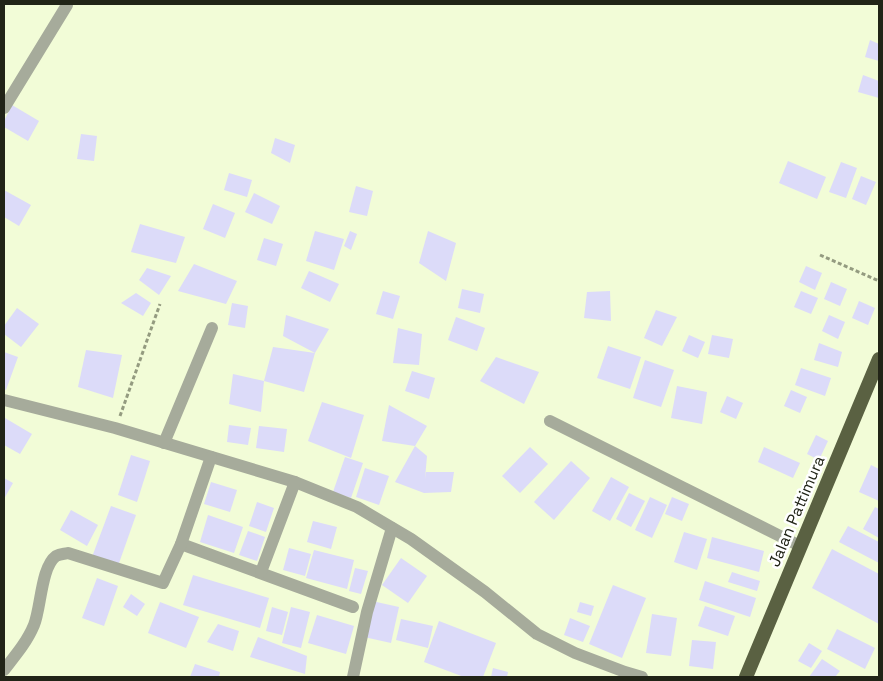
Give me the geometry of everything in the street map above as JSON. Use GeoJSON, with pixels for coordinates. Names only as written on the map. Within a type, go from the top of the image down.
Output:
{"type":"FeatureCollection","features":[{"type":"Feature","properties":{"kind":"highway","name":"Jalan Pattimura"},"geometry":{"type":"LineString","coordinates":[[746,677],[879,359]]}},
{"type":"Feature","properties":{"kind":"street"},"geometry":{"type":"LineString","coordinates":[[4,108],[67,4]]}},
{"type":"Feature","properties":{"kind":"street"},"geometry":{"type":"LineString","coordinates":[[164,443],[212,328]]}},
{"type":"Feature","properties":{"kind":"street"},"geometry":{"type":"LineString","coordinates":[[4,402],[115,428],[295,482],[357,506],[411,539],[485,592],[537,634],[624,675],[642,677]]}},
{"type":"Feature","properties":{"kind":"street"},"geometry":{"type":"LineString","coordinates":[[550,421],[800,546]]}},
{"type":"Feature","properties":{"kind":"street"},"geometry":{"type":"LineString","coordinates":[[4,670],[19,652],[35,623],[47,569],[55,557],[60,554],[68,553],[163,583],[181,544],[211,457]]}},
{"type":"Feature","properties":{"kind":"street"},"geometry":{"type":"LineString","coordinates":[[261,572],[295,482]]}},
{"type":"Feature","properties":{"kind":"street"},"geometry":{"type":"LineString","coordinates":[[353,677],[367,612],[392,528]]}},
{"type":"Feature","properties":{"kind":"street"},"geometry":{"type":"LineString","coordinates":[[181,544],[353,607]]}},
{"type":"Feature","properties":{"kind":"path"},"geometry":{"type":"LineString","coordinates":[[820,255],[879,281]]}},
{"type":"Feature","properties":{"kind":"path"},"geometry":{"type":"LineString","coordinates":[[115,428],[160,304]]}},
{"type":"Feature","properties":{"kind":"building"},"geometry":{"type":"Polygon","coordinates":[[[870,40],[879,44],[879,61],[865,57],[870,40]]]}},
{"type":"Feature","properties":{"kind":"building"},"geometry":{"type":"Polygon","coordinates":[[[863,75],[879,81],[879,98],[858,92],[863,75]]]}},
{"type":"Feature","properties":{"kind":"building"},"geometry":{"type":"Polygon","coordinates":[[[12,105],[39,121],[28,141],[4,127],[4,121],[12,105]]]}},
{"type":"Feature","properties":{"kind":"building"},"geometry":{"type":"Polygon","coordinates":[[[81,134],[97,136],[94,161],[77,159],[81,134]]]}},
{"type":"Feature","properties":{"kind":"building"},"geometry":{"type":"Polygon","coordinates":[[[275,138],[295,145],[290,163],[271,153],[275,138]]]}},
{"type":"Feature","properties":{"kind":"building"},"geometry":{"type":"Polygon","coordinates":[[[788,161],[826,177],[817,199],[779,183],[788,161]]]}},
{"type":"Feature","properties":{"kind":"building"},"geometry":{"type":"Polygon","coordinates":[[[841,162],[857,168],[846,198],[829,192],[841,162]]]}},
{"type":"Feature","properties":{"kind":"building"},"geometry":{"type":"Polygon","coordinates":[[[229,173],[252,180],[247,197],[224,190],[229,173]]]}},
{"type":"Feature","properties":{"kind":"building"},"geometry":{"type":"Polygon","coordinates":[[[861,176],[876,182],[866,205],[852,199],[861,176]]]}},
{"type":"Feature","properties":{"kind":"building"},"geometry":{"type":"Polygon","coordinates":[[[356,186],[373,191],[367,216],[349,212],[356,186]]]}},
{"type":"Feature","properties":{"kind":"building"},"geometry":{"type":"Polygon","coordinates":[[[4,190],[31,205],[19,226],[4,217],[4,190]]]}},
{"type":"Feature","properties":{"kind":"building"},"geometry":{"type":"Polygon","coordinates":[[[254,193],[280,206],[272,224],[245,212],[254,193]]]}},
{"type":"Feature","properties":{"kind":"building"},"geometry":{"type":"Polygon","coordinates":[[[213,204],[235,213],[225,238],[203,229],[213,204]]]}},
{"type":"Feature","properties":{"kind":"building"},"geometry":{"type":"Polygon","coordinates":[[[140,224],[185,237],[176,263],[131,252],[140,224]]]}},
{"type":"Feature","properties":{"kind":"building"},"geometry":{"type":"Polygon","coordinates":[[[315,231],[344,239],[334,270],[306,261],[315,231]]]}},
{"type":"Feature","properties":{"kind":"building"},"geometry":{"type":"Polygon","coordinates":[[[350,231],[357,234],[351,250],[344,246],[350,231]]]}},
{"type":"Feature","properties":{"kind":"building"},"geometry":{"type":"Polygon","coordinates":[[[428,231],[456,243],[446,281],[419,263],[428,231]]]}},
{"type":"Feature","properties":{"kind":"building"},"geometry":{"type":"Polygon","coordinates":[[[264,238],[283,244],[276,266],[257,260],[264,238]]]}},
{"type":"Feature","properties":{"kind":"building"},"geometry":{"type":"Polygon","coordinates":[[[194,264],[237,281],[226,304],[178,291],[194,264]]]}},
{"type":"Feature","properties":{"kind":"building"},"geometry":{"type":"Polygon","coordinates":[[[806,266],[822,273],[815,290],[799,282],[806,266]]]}},
{"type":"Feature","properties":{"kind":"building"},"geometry":{"type":"Polygon","coordinates":[[[147,268],[171,276],[159,295],[139,280],[147,268]]]}},
{"type":"Feature","properties":{"kind":"building"},"geometry":{"type":"Polygon","coordinates":[[[309,271],[339,284],[330,302],[301,288],[309,271]]]}},
{"type":"Feature","properties":{"kind":"building"},"geometry":{"type":"Polygon","coordinates":[[[831,282],[847,289],[840,306],[824,299],[831,282]]]}},
{"type":"Feature","properties":{"kind":"building"},"geometry":{"type":"Polygon","coordinates":[[[462,289],[484,294],[480,313],[458,308],[462,289]]]}},
{"type":"Feature","properties":{"kind":"building"},"geometry":{"type":"Polygon","coordinates":[[[383,291],[400,296],[393,319],[376,314],[383,291]]]}},
{"type":"Feature","properties":{"kind":"building"},"geometry":{"type":"Polygon","coordinates":[[[610,291],[611,321],[584,318],[587,292],[610,291]]]}},
{"type":"Feature","properties":{"kind":"building"},"geometry":{"type":"Polygon","coordinates":[[[801,291],[818,298],[811,314],[794,307],[801,291]]]}},
{"type":"Feature","properties":{"kind":"building"},"geometry":{"type":"Polygon","coordinates":[[[136,293],[151,303],[143,316],[121,303],[136,293]]]}},
{"type":"Feature","properties":{"kind":"building"},"geometry":{"type":"Polygon","coordinates":[[[859,301],[875,308],[868,325],[852,318],[859,301]]]}},
{"type":"Feature","properties":{"kind":"building"},"geometry":{"type":"Polygon","coordinates":[[[232,303],[248,306],[245,328],[228,325],[232,303]]]}},
{"type":"Feature","properties":{"kind":"building"},"geometry":{"type":"Polygon","coordinates":[[[17,308],[39,324],[21,347],[4,334],[4,326],[17,308]]]}},
{"type":"Feature","properties":{"kind":"building"},"geometry":{"type":"Polygon","coordinates":[[[656,310],[677,317],[662,346],[644,338],[656,310]]]}},
{"type":"Feature","properties":{"kind":"building"},"geometry":{"type":"Polygon","coordinates":[[[286,315],[329,329],[315,353],[283,336],[286,315]]]}},
{"type":"Feature","properties":{"kind":"building"},"geometry":{"type":"Polygon","coordinates":[[[829,315],[845,322],[838,339],[822,331],[829,315]]]}},
{"type":"Feature","properties":{"kind":"building"},"geometry":{"type":"Polygon","coordinates":[[[456,317],[485,328],[477,351],[448,340],[456,317]]]}},
{"type":"Feature","properties":{"kind":"building"},"geometry":{"type":"Polygon","coordinates":[[[398,328],[422,334],[419,365],[393,363],[398,328]]]}},
{"type":"Feature","properties":{"kind":"building"},"geometry":{"type":"Polygon","coordinates":[[[689,335],[705,342],[698,358],[682,351],[689,335]]]}},
{"type":"Feature","properties":{"kind":"building"},"geometry":{"type":"Polygon","coordinates":[[[712,335],[733,339],[729,358],[708,354],[712,335]]]}},
{"type":"Feature","properties":{"kind":"building"},"geometry":{"type":"Polygon","coordinates":[[[819,343],[842,352],[838,367],[814,360],[819,343]]]}},
{"type":"Feature","properties":{"kind":"building"},"geometry":{"type":"Polygon","coordinates":[[[608,346],[641,357],[630,389],[597,378],[608,346]]]}},
{"type":"Feature","properties":{"kind":"building"},"geometry":{"type":"Polygon","coordinates":[[[273,347],[315,353],[304,392],[264,381],[273,347]]]}},
{"type":"Feature","properties":{"kind":"building"},"geometry":{"type":"Polygon","coordinates":[[[86,350],[122,355],[113,398],[78,387],[86,350]]]}},
{"type":"Feature","properties":{"kind":"building"},"geometry":{"type":"Polygon","coordinates":[[[4,352],[18,357],[6,390],[4,389],[4,352]]]}},
{"type":"Feature","properties":{"kind":"building"},"geometry":{"type":"Polygon","coordinates":[[[496,357],[539,372],[524,404],[480,381],[496,357]]]}},
{"type":"Feature","properties":{"kind":"building"},"geometry":{"type":"Polygon","coordinates":[[[645,360],[674,370],[661,407],[633,398],[645,360]]]}},
{"type":"Feature","properties":{"kind":"building"},"geometry":{"type":"Polygon","coordinates":[[[801,368],[831,378],[825,396],[795,385],[801,368]]]}},
{"type":"Feature","properties":{"kind":"building"},"geometry":{"type":"Polygon","coordinates":[[[412,371],[435,378],[429,399],[405,391],[412,371]]]}},
{"type":"Feature","properties":{"kind":"building"},"geometry":{"type":"Polygon","coordinates":[[[233,374],[264,381],[261,412],[229,404],[233,374]]]}},
{"type":"Feature","properties":{"kind":"building"},"geometry":{"type":"Polygon","coordinates":[[[677,386],[707,392],[702,424],[671,418],[677,386]]]}},
{"type":"Feature","properties":{"kind":"building"},"geometry":{"type":"Polygon","coordinates":[[[791,390],[807,397],[800,413],[784,406],[791,390]]]}},
{"type":"Feature","properties":{"kind":"building"},"geometry":{"type":"Polygon","coordinates":[[[727,396],[743,403],[736,419],[720,412],[727,396]]]}},
{"type":"Feature","properties":{"kind":"building"},"geometry":{"type":"Polygon","coordinates":[[[322,402],[364,415],[351,458],[308,441],[322,402]]]}},
{"type":"Feature","properties":{"kind":"building"},"geometry":{"type":"Polygon","coordinates":[[[389,405],[427,426],[415,446],[382,441],[389,405]]]}},
{"type":"Feature","properties":{"kind":"building"},"geometry":{"type":"Polygon","coordinates":[[[5,418],[32,434],[20,454],[4,445],[5,418]]]}},
{"type":"Feature","properties":{"kind":"building"},"geometry":{"type":"Polygon","coordinates":[[[229,425],[251,428],[248,445],[227,442],[229,425]]]}},
{"type":"Feature","properties":{"kind":"building"},"geometry":{"type":"Polygon","coordinates":[[[259,426],[287,429],[284,452],[256,448],[259,426]]]}},
{"type":"Feature","properties":{"kind":"building"},"geometry":{"type":"Polygon","coordinates":[[[816,435],[828,441],[819,460],[807,454],[816,435]]]}},
{"type":"Feature","properties":{"kind":"building"},"geometry":{"type":"Polygon","coordinates":[[[415,446],[427,456],[425,479],[426,472],[454,472],[451,492],[424,493],[395,482],[415,446]]]}},
{"type":"Feature","properties":{"kind":"building"},"geometry":{"type":"Polygon","coordinates":[[[530,447],[548,464],[520,493],[502,476],[530,447]]]}},
{"type":"Feature","properties":{"kind":"building"},"geometry":{"type":"Polygon","coordinates":[[[764,447],[800,463],[793,478],[758,462],[764,447]]]}},
{"type":"Feature","properties":{"kind":"building"},"geometry":{"type":"Polygon","coordinates":[[[131,455],[150,461],[137,502],[118,495],[131,455]]]}},
{"type":"Feature","properties":{"kind":"building"},"geometry":{"type":"Polygon","coordinates":[[[345,457],[363,463],[351,498],[333,492],[345,457]]]}},
{"type":"Feature","properties":{"kind":"building"},"geometry":{"type":"Polygon","coordinates":[[[571,461],[590,478],[554,520],[534,502],[571,461]]]}},
{"type":"Feature","properties":{"kind":"building"},"geometry":{"type":"Polygon","coordinates":[[[871,465],[879,469],[879,501],[859,492],[871,465]]]}},
{"type":"Feature","properties":{"kind":"building"},"geometry":{"type":"Polygon","coordinates":[[[365,468],[389,476],[379,505],[356,497],[365,468]]]}},
{"type":"Feature","properties":{"kind":"building"},"geometry":{"type":"Polygon","coordinates":[[[611,477],[629,487],[610,521],[592,511],[611,477]]]}},
{"type":"Feature","properties":{"kind":"building"},"geometry":{"type":"Polygon","coordinates":[[[4,478],[13,483],[4,499],[4,478]]]}},
{"type":"Feature","properties":{"kind":"building"},"geometry":{"type":"Polygon","coordinates":[[[211,482],[237,490],[230,512],[204,504],[211,482]]]}},
{"type":"Feature","properties":{"kind":"building"},"geometry":{"type":"Polygon","coordinates":[[[629,493],[645,501],[631,527],[616,519],[629,493]]]}},
{"type":"Feature","properties":{"kind":"building"},"geometry":{"type":"Polygon","coordinates":[[[650,497],[667,505],[652,538],[635,530],[650,497]]]}},
{"type":"Feature","properties":{"kind":"building"},"geometry":{"type":"Polygon","coordinates":[[[672,497],[689,504],[682,521],[665,514],[672,497]]]}},
{"type":"Feature","properties":{"kind":"building"},"geometry":{"type":"Polygon","coordinates":[[[257,502],[274,508],[266,532],[249,526],[257,502]]]}},
{"type":"Feature","properties":{"kind":"building"},"geometry":{"type":"Polygon","coordinates":[[[111,506],[136,515],[118,566],[92,557],[111,506]]]}},
{"type":"Feature","properties":{"kind":"building"},"geometry":{"type":"Polygon","coordinates":[[[875,507],[879,509],[879,538],[863,529],[875,507]]]}},
{"type":"Feature","properties":{"kind":"building"},"geometry":{"type":"Polygon","coordinates":[[[71,510],[98,525],[87,546],[60,530],[71,510]]]}},
{"type":"Feature","properties":{"kind":"building"},"geometry":{"type":"Polygon","coordinates":[[[208,515],[243,527],[234,553],[200,542],[208,515]]]}},
{"type":"Feature","properties":{"kind":"building"},"geometry":{"type":"Polygon","coordinates":[[[313,521],[337,527],[331,549],[307,542],[313,521]]]}},
{"type":"Feature","properties":{"kind":"building"},"geometry":{"type":"Polygon","coordinates":[[[848,526],[879,542],[879,563],[839,542],[848,526]]]}},
{"type":"Feature","properties":{"kind":"building"},"geometry":{"type":"Polygon","coordinates":[[[248,531],[265,537],[257,561],[239,555],[248,531]]]}},
{"type":"Feature","properties":{"kind":"building"},"geometry":{"type":"Polygon","coordinates":[[[684,532],[707,539],[697,570],[674,562],[684,532]]]}},
{"type":"Feature","properties":{"kind":"building"},"geometry":{"type":"Polygon","coordinates":[[[712,537],[764,551],[759,572],[707,558],[712,537]]]}},
{"type":"Feature","properties":{"kind":"building"},"geometry":{"type":"Polygon","coordinates":[[[289,548],[311,554],[305,576],[283,570],[289,548]]]}},
{"type":"Feature","properties":{"kind":"building"},"geometry":{"type":"Polygon","coordinates":[[[832,549],[879,574],[879,624],[812,588],[832,549]]]}},
{"type":"Feature","properties":{"kind":"building"},"geometry":{"type":"Polygon","coordinates":[[[314,550],[354,560],[347,589],[306,578],[314,550]]]}},
{"type":"Feature","properties":{"kind":"building"},"geometry":{"type":"Polygon","coordinates":[[[401,558],[427,576],[408,603],[382,585],[401,558]]]}},
{"type":"Feature","properties":{"kind":"building"},"geometry":{"type":"Polygon","coordinates":[[[355,568],[368,571],[361,594],[349,591],[355,568]]]}},
{"type":"Feature","properties":{"kind":"building"},"geometry":{"type":"Polygon","coordinates":[[[732,572],[760,581],[757,591],[728,582],[732,572]]]}},
{"type":"Feature","properties":{"kind":"building"},"geometry":{"type":"Polygon","coordinates":[[[193,575],[269,598],[260,628],[183,605],[193,575]]]}},
{"type":"Feature","properties":{"kind":"building"},"geometry":{"type":"Polygon","coordinates":[[[97,578],[118,586],[104,626],[82,618],[97,578]]]}},
{"type":"Feature","properties":{"kind":"building"},"geometry":{"type":"Polygon","coordinates":[[[705,581],[756,598],[750,617],[699,600],[705,581]]]}},
{"type":"Feature","properties":{"kind":"building"},"geometry":{"type":"Polygon","coordinates":[[[613,585],[646,598],[622,658],[589,644],[613,585]]]}},
{"type":"Feature","properties":{"kind":"building"},"geometry":{"type":"Polygon","coordinates":[[[131,594],[145,604],[137,616],[123,607],[131,594]]]}},
{"type":"Feature","properties":{"kind":"building"},"geometry":{"type":"Polygon","coordinates":[[[372,601],[399,607],[391,643],[364,637],[372,601]]]}},
{"type":"Feature","properties":{"kind":"building"},"geometry":{"type":"Polygon","coordinates":[[[160,602],[199,617],[186,648],[148,633],[160,602]]]}},
{"type":"Feature","properties":{"kind":"building"},"geometry":{"type":"Polygon","coordinates":[[[580,602],[594,606],[591,616],[577,612],[580,602]]]}},
{"type":"Feature","properties":{"kind":"building"},"geometry":{"type":"Polygon","coordinates":[[[705,606],[735,616],[728,636],[698,626],[705,606]]]}},
{"type":"Feature","properties":{"kind":"building"},"geometry":{"type":"Polygon","coordinates":[[[272,607],[288,612],[282,635],[266,631],[272,607]]]}},
{"type":"Feature","properties":{"kind":"building"},"geometry":{"type":"Polygon","coordinates":[[[291,607],[310,612],[301,648],[282,643],[291,607]]]}},
{"type":"Feature","properties":{"kind":"building"},"geometry":{"type":"Polygon","coordinates":[[[652,614],[677,618],[671,656],[646,653],[652,614]]]}},
{"type":"Feature","properties":{"kind":"building"},"geometry":{"type":"Polygon","coordinates":[[[317,615],[354,626],[346,654],[308,643],[317,615]]]}},
{"type":"Feature","properties":{"kind":"building"},"geometry":{"type":"Polygon","coordinates":[[[570,618],[590,626],[583,642],[564,635],[570,618]]]}},
{"type":"Feature","properties":{"kind":"building"},"geometry":{"type":"Polygon","coordinates":[[[401,619],[433,626],[428,648],[396,640],[401,619]]]}},
{"type":"Feature","properties":{"kind":"building"},"geometry":{"type":"Polygon","coordinates":[[[439,621],[496,643],[483,677],[464,677],[424,662],[439,621]]]}},
{"type":"Feature","properties":{"kind":"building"},"geometry":{"type":"Polygon","coordinates":[[[218,624],[239,631],[233,651],[207,642],[218,624]]]}},
{"type":"Feature","properties":{"kind":"building"},"geometry":{"type":"Polygon","coordinates":[[[837,629],[875,648],[865,669],[827,649],[837,629]]]}},
{"type":"Feature","properties":{"kind":"building"},"geometry":{"type":"Polygon","coordinates":[[[258,637],[307,656],[305,674],[250,657],[258,637]]]}},
{"type":"Feature","properties":{"kind":"building"},"geometry":{"type":"Polygon","coordinates":[[[692,640],[716,642],[713,669],[689,666],[692,640]]]}},
{"type":"Feature","properties":{"kind":"building"},"geometry":{"type":"Polygon","coordinates":[[[809,643],[822,651],[811,668],[798,661],[809,643]]]}},
{"type":"Feature","properties":{"kind":"building"},"geometry":{"type":"Polygon","coordinates":[[[822,659],[840,671],[835,677],[809,677],[822,659]]]}},
{"type":"Feature","properties":{"kind":"building"},"geometry":{"type":"Polygon","coordinates":[[[195,664],[220,672],[219,677],[190,677],[195,664]]]}},
{"type":"Feature","properties":{"kind":"building"},"geometry":{"type":"Polygon","coordinates":[[[493,668],[508,672],[507,677],[491,677],[493,668]]]}}]}
